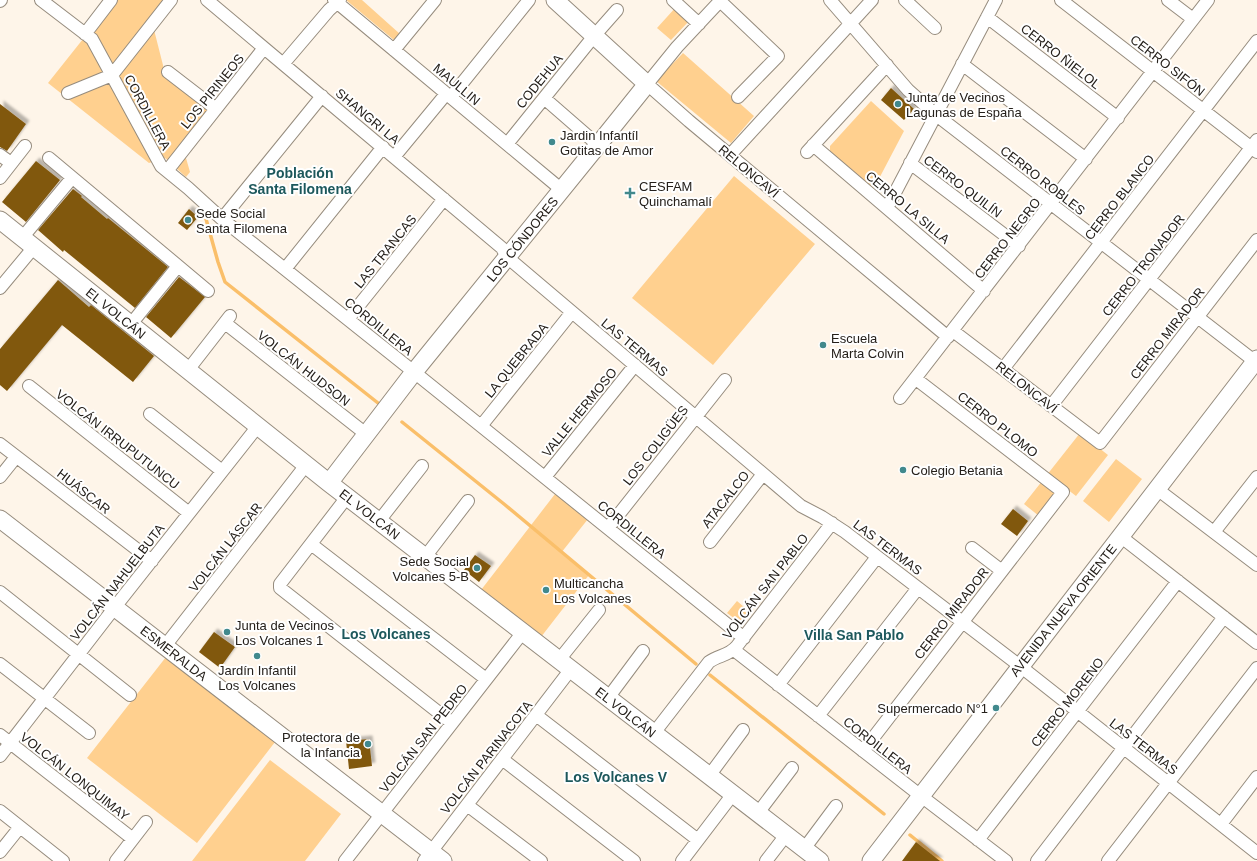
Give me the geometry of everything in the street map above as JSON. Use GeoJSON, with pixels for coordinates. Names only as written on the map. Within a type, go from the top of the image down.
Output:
{"type":"FeatureCollection","features":[{"type":"Feature","properties":{"kind":"street","name":"CORDILLERA"},"geometry":{"type":"LineString","coordinates":[[40,0],[92,39],[161,166],[166,171],[188,188],[222,219],[744,638]]}},
{"type":"Feature","properties":{"kind":"street"},"geometry":{"type":"LineString","coordinates":[[85,34],[111,0]]}},
{"type":"Feature","properties":{"kind":"street"},"geometry":{"type":"LineString","coordinates":[[68,93],[112,75],[171,0]]}},
{"type":"Feature","properties":{"kind":"street","name":"SHANGRI LA"},"geometry":{"type":"LineString","coordinates":[[207,0],[502,248],[508,257]]}},
{"type":"Feature","properties":{"kind":"street"},"geometry":{"type":"LineString","coordinates":[[394,50],[435,0]]}},
{"type":"Feature","properties":{"kind":"street"},"geometry":{"type":"LineString","coordinates":[[394,156],[529,0]]}},
{"type":"Feature","properties":{"kind":"street","name":"RELONCAVÍ"},"geometry":{"type":"LineString","coordinates":[[555,0],[647,84],[730,155],[951,334],[1003,369],[1100,443]]}},
{"type":"Feature","properties":{"kind":"street"},"geometry":{"type":"LineString","coordinates":[[673,0],[699,24]]}},
{"type":"Feature","properties":{"kind":"street"},"geometry":{"type":"LineString","coordinates":[[720,0],[778,56],[738,97]]}},
{"type":"Feature","properties":{"kind":"street","name":"LOS CÓNDORES"},"geometry":{"type":"LineString","coordinates":[[329,483],[414,372],[647,84],[677,47],[720,0]]}},
{"type":"Feature","properties":{"kind":"street","name":"CERRO ROBLES"},"geometry":{"type":"LineString","coordinates":[[830,0],[908,90],[936,114],[1149,280],[1256,361]]}},
{"type":"Feature","properties":{"kind":"street"},"geometry":{"type":"LineString","coordinates":[[730,155],[872,0]]}},
{"type":"Feature","properties":{"kind":"street"},"geometry":{"type":"LineString","coordinates":[[905,0],[935,28]]}},
{"type":"Feature","properties":{"kind":"street"},"geometry":{"type":"LineString","coordinates":[[887,208],[996,0]]}},
{"type":"Feature","properties":{"kind":"street","name":"CERRO SIFÓN"},"geometry":{"type":"LineString","coordinates":[[1061,0],[1153,72],[1255,147]]}},
{"type":"Feature","properties":{"kind":"street"},"geometry":{"type":"LineString","coordinates":[[1168,0],[1193,20]]}},
{"type":"Feature","properties":{"kind":"street","name":"CERRO NEGRO"},"geometry":{"type":"LineString","coordinates":[[900,398],[1208,0]]}},
{"type":"Feature","properties":{"kind":"street"},"geometry":{"type":"LineString","coordinates":[[283,64],[337,1]]}},
{"type":"Feature","properties":{"kind":"street","name":"MAULLIN"},"geometry":{"type":"LineString","coordinates":[[337,1],[562,190]]}},
{"type":"Feature","properties":{"kind":"street","name":"CODEHUA"},"geometry":{"type":"LineString","coordinates":[[507,144],[616,10]]}},
{"type":"Feature","properties":{"kind":"street","name":"CERRO ÑIELOL"},"geometry":{"type":"LineString","coordinates":[[987,17],[1118,118]]}},
{"type":"Feature","properties":{"kind":"street","name":"CERRO BLANCO"},"geometry":{"type":"LineString","coordinates":[[1003,369],[1257,41]]}},
{"type":"Feature","properties":{"kind":"street","name":"LOS PIRINEOS"},"geometry":{"type":"LineString","coordinates":[[166,171],[264,48]]}},
{"type":"Feature","properties":{"kind":"street"},"geometry":{"type":"LineString","coordinates":[[962,64],[1086,159]]}},
{"type":"Feature","properties":{"kind":"street","name":"CERRO LA SILLA"},"geometry":{"type":"LineString","coordinates":[[887,65],[810,149],[887,208],[984,291]]}},
{"type":"Feature","properties":{"kind":"street"},"geometry":{"type":"LineString","coordinates":[[168,72],[216,109]]}},
{"type":"Feature","properties":{"kind":"street"},"geometry":{"type":"LineString","coordinates":[[222,219],[322,96]]}},
{"type":"Feature","properties":{"kind":"street"},"geometry":{"type":"LineString","coordinates":[[544,98],[598,145]]}},
{"type":"Feature","properties":{"kind":"street"},"geometry":{"type":"LineString","coordinates":[[0,178],[25,146]]}},
{"type":"Feature","properties":{"kind":"street"},"geometry":{"type":"LineString","coordinates":[[285,269],[383,147]]}},
{"type":"Feature","properties":{"kind":"street","name":"CERRO TRONADOR"},"geometry":{"type":"LineString","coordinates":[[1051,406],[1255,147]]}},
{"type":"Feature","properties":{"kind":"street"},"geometry":{"type":"LineString","coordinates":[[0,155],[11,164]]}},
{"type":"Feature","properties":{"kind":"street"},"geometry":{"type":"LineString","coordinates":[[49,158],[208,291]]}},
{"type":"Feature","properties":{"kind":"street","name":"CERRO QUILÍN"},"geometry":{"type":"LineString","coordinates":[[910,163],[1019,246]]}},
{"type":"Feature","properties":{"kind":"street"},"geometry":{"type":"LineString","coordinates":[[0,288],[28,242],[72,178]]}},
{"type":"Feature","properties":{"kind":"street","name":"LAS TRANCAS"},"geometry":{"type":"LineString","coordinates":[[348,319],[444,199]]}},
{"type":"Feature","properties":{"kind":"street","name":"EL VOLCÁN"},"geometry":{"type":"LineString","coordinates":[[0,220],[329,483],[820,861]]}},
{"type":"Feature","properties":{"kind":"street","name":"CERRO MIRADOR"},"geometry":{"type":"LineString","coordinates":[[1100,443],[1257,240]]}},
{"type":"Feature","properties":{"kind":"street","name":"LAS TERMAS"},"geometry":{"type":"LineString","coordinates":[[508,257],[805,509],[832,523],[918,588],[1020,666],[1257,853]]}},
{"type":"Feature","properties":{"kind":"street"},"geometry":{"type":"LineString","coordinates":[[131,324],[178,266]]}},
{"type":"Feature","properties":{"kind":"street","name":"LA QUEBRADA"},"geometry":{"type":"LineString","coordinates":[[481,426],[572,312]]}},
{"type":"Feature","properties":{"kind":"street","name":"VOLCÁN HUDSON"},"geometry":{"type":"LineString","coordinates":[[188,370],[228,320],[366,434]]}},
{"type":"Feature","properties":{"kind":"street","name":"AVENIDA NUEVA ORIENTE"},"geometry":{"type":"LineString","coordinates":[[871,861],[1256,361]]}},
{"type":"Feature","properties":{"kind":"street","name":"VALLE HERMOSO"},"geometry":{"type":"LineString","coordinates":[[545,477],[635,365]]}},
{"type":"Feature","properties":{"kind":"street","name":"CERRO PLOMO"},"geometry":{"type":"LineString","coordinates":[[916,379],[1063,492]]}},
{"type":"Feature","properties":{"kind":"street","name":"LOS COLIGÜES"},"geometry":{"type":"LineString","coordinates":[[608,528],[725,380]]}},
{"type":"Feature","properties":{"kind":"street","name":"VOLCÁN IRRUPUTUNCU"},"geometry":{"type":"LineString","coordinates":[[29,386],[189,513]]}},
{"type":"Feature","properties":{"kind":"street"},"geometry":{"type":"LineString","coordinates":[[150,414],[222,471]]}},
{"type":"Feature","properties":{"kind":"street","name":"VOLCÁN NAHUELBUTA"},"geometry":{"type":"LineString","coordinates":[[0,756],[5,739],[44,698],[258,426]]}},
{"type":"Feature","properties":{"kind":"street","name":"HUÁSCAR"},"geometry":{"type":"LineString","coordinates":[[0,444],[152,561]]}},
{"type":"Feature","properties":{"kind":"street"},"geometry":{"type":"LineString","coordinates":[[0,477],[16,457]]}},
{"type":"Feature","properties":{"kind":"street","name":"VOLCÁN LÁSCAR"},"geometry":{"type":"LineString","coordinates":[[165,646],[306,465]]}},
{"type":"Feature","properties":{"kind":"street"},"geometry":{"type":"LineString","coordinates":[[379,521],[422,466]]}},
{"type":"Feature","properties":{"kind":"street","name":"ATACALCO"},"geometry":{"type":"LineString","coordinates":[[710,542],[763,474]]}},
{"type":"Feature","properties":{"kind":"street"},"geometry":{"type":"LineString","coordinates":[[1214,532],[1257,477]]}},
{"type":"Feature","properties":{"kind":"street"},"geometry":{"type":"LineString","coordinates":[[1157,489],[1257,565]]}},
{"type":"Feature","properties":{"kind":"street","name":"CERRO MIRADOR"},"geometry":{"type":"LineString","coordinates":[[862,751],[1063,492]]}},
{"type":"Feature","properties":{"kind":"street"},"geometry":{"type":"LineString","coordinates":[[347,497],[280,586],[282,590],[452,723]]}},
{"type":"Feature","properties":{"kind":"street"},"geometry":{"type":"LineString","coordinates":[[425,557],[468,501]]}},
{"type":"Feature","properties":{"kind":"street","name":"ESMERALDA"},"geometry":{"type":"LineString","coordinates":[[0,519],[381,814],[433,858]]}},
{"type":"Feature","properties":{"kind":"street","name":"VOLCÁN SAN PABLO"},"geometry":{"type":"LineString","coordinates":[[654,733],[709,662],[734,650],[832,523]]}},
{"type":"Feature","properties":{"kind":"street"},"geometry":{"type":"LineString","coordinates":[[1120,536],[1257,644]]}},
{"type":"Feature","properties":{"kind":"street"},"geometry":{"type":"LineString","coordinates":[[311,544],[486,679]]}},
{"type":"Feature","properties":{"kind":"street"},"geometry":{"type":"LineString","coordinates":[[972,548],[1002,571]]}},
{"type":"Feature","properties":{"kind":"street"},"geometry":{"type":"LineString","coordinates":[[778,685],[877,557]]}},
{"type":"Feature","properties":{"kind":"street","name":"CERRO MORENO"},"geometry":{"type":"LineString","coordinates":[[978,840],[1178,581]]}},
{"type":"Feature","properties":{"kind":"street"},"geometry":{"type":"LineString","coordinates":[[818,716],[918,588]]}},
{"type":"Feature","properties":{"kind":"street"},"geometry":{"type":"LineString","coordinates":[[0,592],[79,653],[130,695]]}},
{"type":"Feature","properties":{"kind":"street","name":"VOLCÁN PARINACOTA"},"geometry":{"type":"LineString","coordinates":[[433,858],[467,805],[536,715],[565,664],[599,610]]}},
{"type":"Feature","properties":{"kind":"street"},"geometry":{"type":"LineString","coordinates":[[1037,861],[1224,617]]}},
{"type":"Feature","properties":{"kind":"street","name":"VOLCÁN SAN PEDRO"},"geometry":{"type":"LineString","coordinates":[[345,861],[523,632]]}},
{"type":"Feature","properties":{"kind":"street","name":"CORDILLERA"},"geometry":{"type":"LineString","coordinates":[[734,650],[862,751],[1006,861]]}},
{"type":"Feature","properties":{"kind":"street"},"geometry":{"type":"LineString","coordinates":[[608,698],[643,651]]}},
{"type":"Feature","properties":{"kind":"street"},"geometry":{"type":"LineString","coordinates":[[0,664],[89,733]]}},
{"type":"Feature","properties":{"kind":"street"},"geometry":{"type":"LineString","coordinates":[[1108,861],[1169,784],[1257,668]]}},
{"type":"Feature","properties":{"kind":"street"},"geometry":{"type":"LineString","coordinates":[[536,715],[698,840]]}},
{"type":"Feature","properties":{"kind":"street"},"geometry":{"type":"LineString","coordinates":[[709,776],[743,730]]}},
{"type":"Feature","properties":{"kind":"street","name":"VOLCÁN LONQUIMAY"},"geometry":{"type":"LineString","coordinates":[[5,739],[133,839]]}},
{"type":"Feature","properties":{"kind":"street"},"geometry":{"type":"LineString","coordinates":[[502,760],[634,861]]}},
{"type":"Feature","properties":{"kind":"street"},"geometry":{"type":"LineString","coordinates":[[758,813],[792,768]]}},
{"type":"Feature","properties":{"kind":"street"},"geometry":{"type":"LineString","coordinates":[[1221,824],[1257,777]]}},
{"type":"Feature","properties":{"kind":"street"},"geometry":{"type":"LineString","coordinates":[[682,861],[733,794]]}},
{"type":"Feature","properties":{"kind":"street"},"geometry":{"type":"LineString","coordinates":[[467,805],[541,861]]}},
{"type":"Feature","properties":{"kind":"street"},"geometry":{"type":"LineString","coordinates":[[804,848],[836,806]]}},
{"type":"Feature","properties":{"kind":"street"},"geometry":{"type":"LineString","coordinates":[[0,811],[63,861]]}},
{"type":"Feature","properties":{"kind":"street"},"geometry":{"type":"LineString","coordinates":[[116,861],[146,822]]}},
{"type":"Feature","properties":{"kind":"street"},"geometry":{"type":"LineString","coordinates":[[0,852],[20,827]]}},
{"type":"Feature","properties":{"kind":"street"},"geometry":{"type":"LineString","coordinates":[[766,861],[786,835]]}},
{"type":"Feature","properties":{"kind":"shaded area"},"geometry":{"type":"Polygon","coordinates":[[[114,0],[166,0],[151,18],[165,73],[210,110],[182,144],[190,172],[186,177],[165,158],[149,163],[48,83],[114,0]]]}},
{"type":"Feature","properties":{"kind":"shaded area"},"geometry":{"type":"Polygon","coordinates":[[[346,0],[362,0],[400,34],[394,40],[346,0]]]}},
{"type":"Feature","properties":{"kind":"shaded area"},"geometry":{"type":"Polygon","coordinates":[[[676,7],[690,20],[671,40],[657,28],[676,7]]]}},
{"type":"Feature","properties":{"kind":"shaded area"},"geometry":{"type":"Polygon","coordinates":[[[683,53],[754,116],[731,143],[656,81],[683,53]]]}},
{"type":"Feature","properties":{"kind":"shaded area"},"geometry":{"type":"Polygon","coordinates":[[[871,101],[904,131],[872,192],[830,151],[830,146],[871,101]]]}},
{"type":"Feature","properties":{"kind":"shaded area"},"geometry":{"type":"Polygon","coordinates":[[[734,176],[815,244],[713,365],[632,298],[734,176]]]}},
{"type":"Feature","properties":{"kind":"shaded area"},"geometry":{"type":"Polygon","coordinates":[[[1080,433],[1108,455],[1076,496],[1063,486],[1039,516],[1024,504],[1080,433]]]}},
{"type":"Feature","properties":{"kind":"shaded area"},"geometry":{"type":"Polygon","coordinates":[[[1116,459],[1142,479],[1109,522],[1083,501],[1116,459]]]}},
{"type":"Feature","properties":{"kind":"shaded area"},"geometry":{"type":"Polygon","coordinates":[[[555,494],[588,519],[561,553],[589,575],[541,637],[481,590],[555,494]]]}},
{"type":"Feature","properties":{"kind":"shaded area"},"geometry":{"type":"Polygon","coordinates":[[[737,601],[751,613],[745,621],[735,619],[727,613],[737,601]]]}},
{"type":"Feature","properties":{"kind":"shaded area"},"geometry":{"type":"Polygon","coordinates":[[[166,657],[275,742],[197,843],[87,758],[166,657]]]}},
{"type":"Feature","properties":{"kind":"shaded area"},"geometry":{"type":"Polygon","coordinates":[[[270,760],[341,814],[305,861],[192,861],[270,760]]]}},
{"type":"Feature","properties":{"kind":"building","name":"Junta de Vecinos Lagunas de España"},"geometry":{"type":"Polygon","coordinates":[[[891,88],[914,109],[904,120],[881,100],[891,88]]]}},
{"type":"Feature","properties":{"kind":"building"},"geometry":{"type":"Polygon","coordinates":[[[0,104],[26,124],[7,151],[0,147],[0,104]]]}},
{"type":"Feature","properties":{"kind":"building"},"geometry":{"type":"Polygon","coordinates":[[[36,161],[60,180],[26,222],[2,202],[36,161]]]}},
{"type":"Feature","properties":{"kind":"building"},"geometry":{"type":"Polygon","coordinates":[[[73,189],[107,219],[108,218],[168,267],[135,308],[64,250],[63,252],[38,230],[73,189]]]}},
{"type":"Feature","properties":{"kind":"building","name":"Sede Social Santa Filomena"},"geometry":{"type":"Polygon","coordinates":[[[189,209],[198,217],[187,230],[178,223],[189,209]]]}},
{"type":"Feature","properties":{"kind":"building"},"geometry":{"type":"Polygon","coordinates":[[[179,277],[205,297],[171,338],[146,317],[179,277]]]}},
{"type":"Feature","properties":{"kind":"building"},"geometry":{"type":"Polygon","coordinates":[[[58,280],[89,307],[91,305],[154,356],[133,382],[62,325],[7,391],[0,385],[0,349],[58,280]]]}},
{"type":"Feature","properties":{"kind":"building"},"geometry":{"type":"Polygon","coordinates":[[[1013,509],[1028,521],[1017,536],[1001,524],[1013,509]]]}},
{"type":"Feature","properties":{"kind":"building","name":"Sede Social Volcanes 5-B"},"geometry":{"type":"Polygon","coordinates":[[[475,555],[491,566],[479,582],[464,570],[475,555]]]}},
{"type":"Feature","properties":{"kind":"building"},"geometry":{"type":"Polygon","coordinates":[[[214,632],[235,647],[220,668],[199,652],[214,632]]]}},
{"type":"Feature","properties":{"kind":"building"},"geometry":{"type":"Polygon","coordinates":[[[369,739],[372,766],[349,769],[346,741],[369,739]]]}},
{"type":"Feature","properties":{"kind":"building"},"geometry":{"type":"Polygon","coordinates":[[[916,842],[940,861],[902,861],[916,842]]]}},
{"type":"Feature","properties":{"kind":"waterway"},"geometry":{"type":"LineString","coordinates":[[206,219],[225,282],[378,403]]}},
{"type":"Feature","properties":{"kind":"waterway"},"geometry":{"type":"LineString","coordinates":[[402,422],[504,504],[696,664]]}},
{"type":"Feature","properties":{"kind":"waterway"},"geometry":{"type":"LineString","coordinates":[[710,675],[884,814]]}},
{"type":"Feature","properties":{"kind":"waterway"},"geometry":{"type":"LineString","coordinates":[[910,835],[942,861]]}},
{"type":"Feature","properties":{"kind":"place","name":"Junta de Vecinos Lagunas de España"},"geometry":{"type":"Point","coordinates":[898,104]}},
{"type":"Feature","properties":{"kind":"place","name":"Jardin Infantíl Gotitas de Amor"},"geometry":{"type":"Point","coordinates":[552,142]}},
{"type":"Feature","properties":{"kind":"place","name":"CESFAM Quinchamalí"},"geometry":{"type":"Point","coordinates":[630,193]}},
{"type":"Feature","properties":{"kind":"place","name":"Sede Social Santa Filomena"},"geometry":{"type":"Point","coordinates":[188,220]}},
{"type":"Feature","properties":{"kind":"place","name":"Escuela Marta Colvin"},"geometry":{"type":"Point","coordinates":[823,345]}},
{"type":"Feature","properties":{"kind":"place","name":"Colegio Betania"},"geometry":{"type":"Point","coordinates":[903,470]}},
{"type":"Feature","properties":{"kind":"place","name":"Sede Social Volcanes 5-B"},"geometry":{"type":"Point","coordinates":[477,568]}},
{"type":"Feature","properties":{"kind":"place","name":"Multicancha Los Volcanes"},"geometry":{"type":"Point","coordinates":[546,590]}},
{"type":"Feature","properties":{"kind":"place","name":"Junta de Vecinos Los Volcanes 1"},"geometry":{"type":"Point","coordinates":[227,632]}},
{"type":"Feature","properties":{"kind":"place","name":"Jardín Infantil Los Volcanes"},"geometry":{"type":"Point","coordinates":[257,656]}},
{"type":"Feature","properties":{"kind":"place","name":"Supermercado N°1"},"geometry":{"type":"Point","coordinates":[996,708]}},
{"type":"Feature","properties":{"kind":"place","name":"Protectora de la Infancia"},"geometry":{"type":"Point","coordinates":[368,744]}},
{"type":"Feature","properties":{"kind":"district","name":"Población Santa Filomena"},"geometry":{"type":"Point","coordinates":[300,182]}},
{"type":"Feature","properties":{"kind":"district","name":"Los Volcanes"},"geometry":{"type":"Point","coordinates":[386,634]}},
{"type":"Feature","properties":{"kind":"district","name":"Villa San Pablo"},"geometry":{"type":"Point","coordinates":[854,635]}},
{"type":"Feature","properties":{"kind":"district","name":"Los Volcanes V"},"geometry":{"type":"Point","coordinates":[616,777]}}]}
